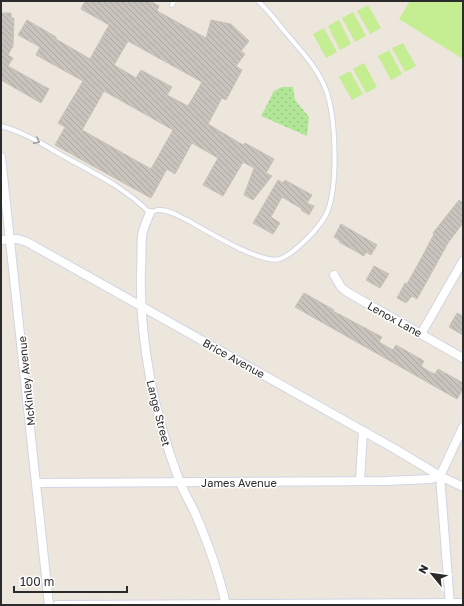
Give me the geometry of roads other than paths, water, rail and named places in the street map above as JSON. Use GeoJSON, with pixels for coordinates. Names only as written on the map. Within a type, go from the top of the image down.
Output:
{"type":"FeatureCollection","features":[{"type":"Feature","properties":{"kind":"street","name":"McKinley Avenue"},"geometry":{"type":"LineString","coordinates":[[1,157],[49,605]]}},
{"type":"Feature","properties":{"kind":"street","name":"Lange Street"},"geometry":{"type":"LineString","coordinates":[[150,213],[142,235],[141,306],[147,359],[157,410],[170,455],[180,482],[209,547],[220,579],[226,604]]}},
{"type":"Feature","properties":{"kind":"street","name":"Brice Avenue"},"geometry":{"type":"LineString","coordinates":[[1,240],[18,239],[28,242],[440,476],[463,487]]}},
{"type":"Feature","properties":{"kind":"street"},"geometry":{"type":"LineString","coordinates":[[421,334],[463,261]]}},
{"type":"Feature","properties":{"kind":"street","name":"Lenox Lane"},"geometry":{"type":"LineString","coordinates":[[334,275],[341,287],[347,292],[463,358]]}},
{"type":"Feature","properties":{"kind":"street"},"geometry":{"type":"LineString","coordinates":[[450,604],[440,476],[463,427]]}},
{"type":"Feature","properties":{"kind":"street"},"geometry":{"type":"LineString","coordinates":[[360,481],[363,431]]}},
{"type":"Feature","properties":{"kind":"street","name":"James Avenue"},"geometry":{"type":"LineString","coordinates":[[36,483],[360,481],[431,479],[440,476]]}},
{"type":"Feature","properties":{"kind":"street"},"geometry":{"type":"LineString","coordinates":[[56,605],[463,603]]}},
{"type":"Feature","properties":{"kind":"lane"},"geometry":{"type":"LineString","coordinates":[[1,126],[34,139],[114,183],[150,213],[158,209],[174,213],[254,255],[271,260],[280,259],[308,239],[324,220],[332,194],[335,164],[330,106],[326,89],[309,60],[270,11],[258,1]]}}]}
